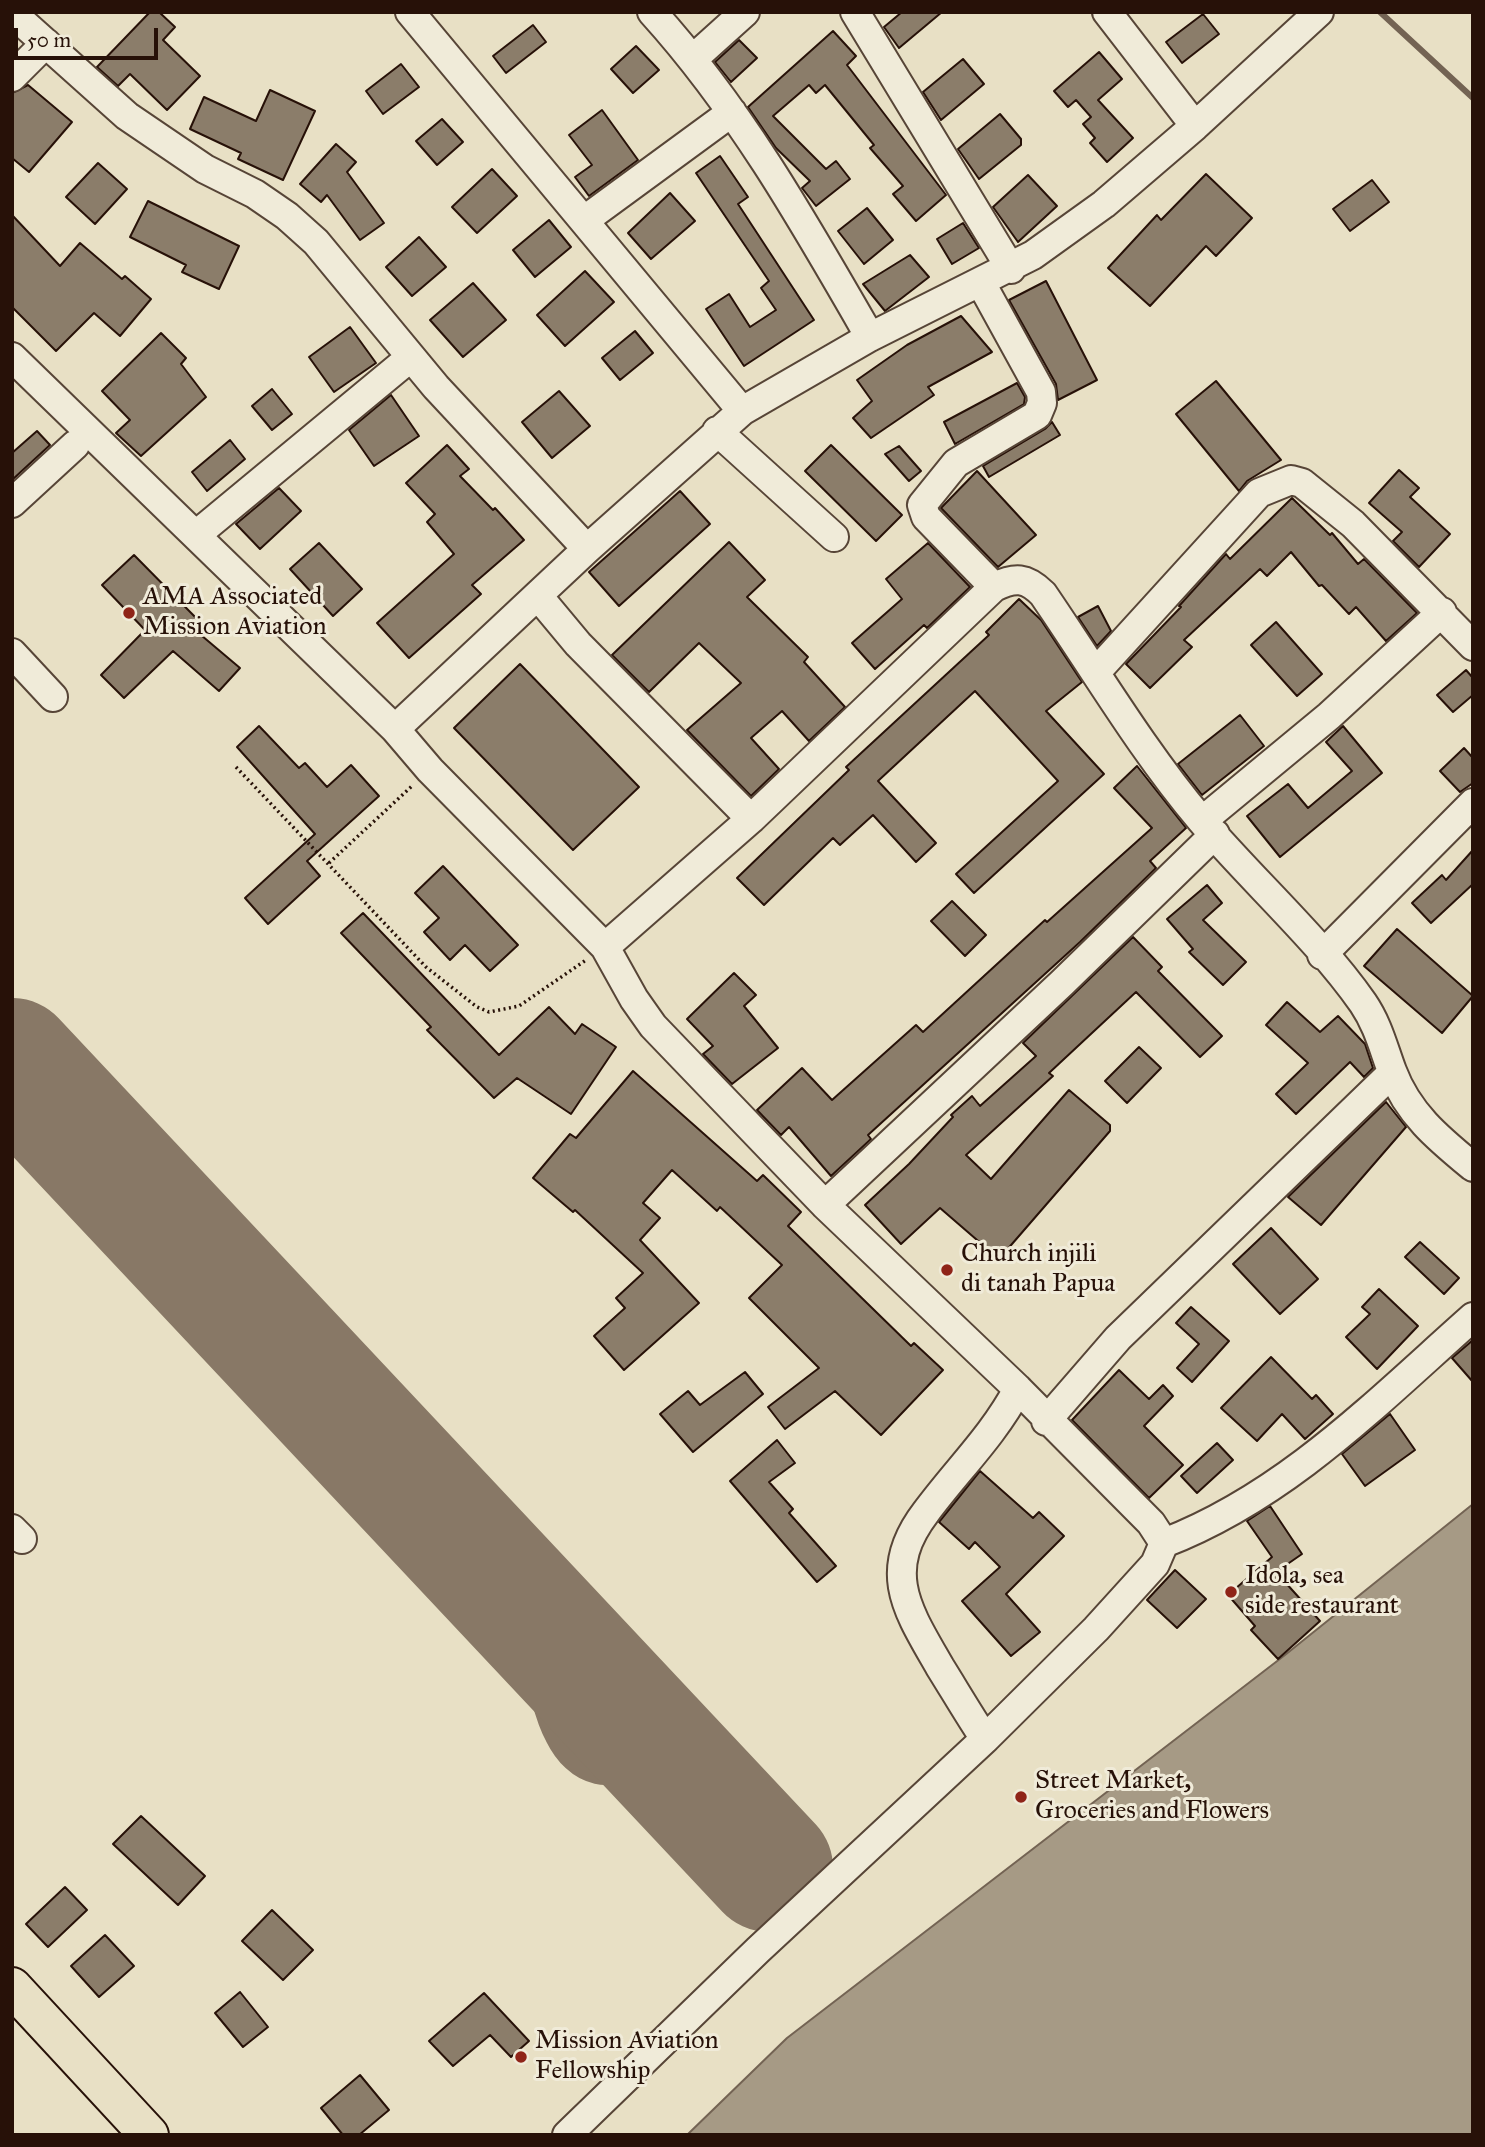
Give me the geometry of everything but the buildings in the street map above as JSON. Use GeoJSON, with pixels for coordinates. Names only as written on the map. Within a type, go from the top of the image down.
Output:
{"type":"FeatureCollection","features":[{"type":"Feature","properties":{"kind":"highway"},"geometry":{"type":"LineString","coordinates":[[12,1987],[149,2135]]}},
{"type":"Feature","properties":{"kind":"highway"},"geometry":{"type":"LineString","coordinates":[[12,2023],[117,2135]]}},
{"type":"Feature","properties":{"kind":"street"},"geometry":{"type":"LineString","coordinates":[[410,12],[586,219],[742,411]]}},
{"type":"Feature","properties":{"kind":"street"},"geometry":{"type":"LineString","coordinates":[[652,12],[694,58],[732,112],[796,209],[870,337]]}},
{"type":"Feature","properties":{"kind":"street"},"geometry":{"type":"LineString","coordinates":[[694,58],[745,12]]}},
{"type":"Feature","properties":{"kind":"street"},"geometry":{"type":"LineString","coordinates":[[855,12],[1011,269]]}},
{"type":"Feature","properties":{"kind":"street"},"geometry":{"type":"LineString","coordinates":[[1107,12],[1195,127]]}},
{"type":"Feature","properties":{"kind":"street"},"geometry":{"type":"LineString","coordinates":[[394,729],[587,549],[742,411],[870,337],[1011,269],[1104,204],[1195,127],[1319,12]]}},
{"type":"Feature","properties":{"kind":"street"},"geometry":{"type":"LineString","coordinates":[[12,13],[127,116],[205,169],[255,194],[287,216],[316,243],[411,358],[587,549]]}},
{"type":"Feature","properties":{"kind":"street"},"geometry":{"type":"LineString","coordinates":[[12,77],[46,43]]}},
{"type":"Feature","properties":{"kind":"street"},"geometry":{"type":"LineString","coordinates":[[586,219],[732,112]]}},
{"type":"Feature","properties":{"kind":"street"},"geometry":{"type":"LineString","coordinates":[[981,283],[1041,392],[1042,407],[1037,415],[956,463],[922,505],[926,517],[994,587]]}},
{"type":"Feature","properties":{"kind":"street"},"geometry":{"type":"LineString","coordinates":[[12,357],[394,729],[430,770],[606,947],[653,1026],[825,1205],[1018,1389],[1043,1417],[1151,1522],[1164,1544]]}},
{"type":"Feature","properties":{"kind":"street"},"geometry":{"type":"LineString","coordinates":[[197,535],[411,358]]}},
{"type":"Feature","properties":{"kind":"street"},"geometry":{"type":"LineString","coordinates":[[717,431],[834,537]]}},
{"type":"Feature","properties":{"kind":"street"},"geometry":{"type":"LineString","coordinates":[[12,503],[75,445]]}},
{"type":"Feature","properties":{"kind":"street"},"geometry":{"type":"LineString","coordinates":[[1096,672],[1259,494],[1291,480],[1301,483],[1353,524],[1473,646]]}},
{"type":"Feature","properties":{"kind":"street"},"geometry":{"type":"LineString","coordinates":[[606,947],[751,819],[994,587],[1015,578],[1032,583],[1096,672],[1151,756],[1209,828],[1362,1002],[1375,1023],[1392,1073],[1426,1129],[1473,1167]]}},
{"type":"Feature","properties":{"kind":"street"},"geometry":{"type":"LineString","coordinates":[[538,596],[602,669],[751,819]]}},
{"type":"Feature","properties":{"kind":"street"},"geometry":{"type":"LineString","coordinates":[[825,1205],[1062,984],[1209,828],[1442,612]]}},
{"type":"Feature","properties":{"kind":"street"},"geometry":{"type":"LineString","coordinates":[[12,653],[53,697]]}},
{"type":"Feature","properties":{"kind":"street"},"geometry":{"type":"LineString","coordinates":[[1322,955],[1473,803]]}},
{"type":"Feature","properties":{"kind":"street"},"geometry":{"type":"LineString","coordinates":[[1000,1423],[1043,1417],[1118,1338],[1392,1073]]}},
{"type":"Feature","properties":{"kind":"street"},"geometry":{"type":"LineString","coordinates":[[567,2135],[758,1950],[985,1739],[1096,1629],[1155,1564],[1164,1544],[1243,1507],[1308,1463],[1473,1317]]}},
{"type":"Feature","properties":{"kind":"street"},"geometry":{"type":"LineString","coordinates":[[985,1739],[918,1630],[907,1607],[900,1577],[903,1549],[925,1513],[1000,1423],[1018,1389]]}},
{"type":"Feature","properties":{"kind":"path"},"geometry":{"type":"LineString","coordinates":[[236,767],[426,967],[477,1007],[489,1012],[519,1006],[606,947]]}},
{"type":"Feature","properties":{"kind":"path"},"geometry":{"type":"LineString","coordinates":[[329,863],[430,770]]}},
{"type":"Feature","properties":{"kind":"shaded area"},"geometry":{"type":"Polygon","coordinates":[[[1473,1504],[1473,2135],[687,2135],[787,2038],[1285,1655],[1473,1504]]]}},
{"type":"Feature","properties":{"kind":"waterway"},"geometry":{"type":"LineString","coordinates":[[1380,12],[1473,98]]}},
{"type":"Feature","properties":{"kind":"taxiway"},"geometry":{"type":"LineString","coordinates":[[541,1625],[564,1720],[583,1749],[600,1759],[618,1756],[636,1741],[634,1724]]}},
{"type":"Feature","properties":{"kind":"runway"},"geometry":{"type":"LineString","coordinates":[[12,1062],[769,1868]]}},
{"type":"Feature","properties":{"kind":"place","name":"AMA Associated Mission Aviation"},"geometry":{"type":"Point","coordinates":[129,613]}},
{"type":"Feature","properties":{"kind":"place","name":"Church injili di tanah Papua"},"geometry":{"type":"Point","coordinates":[947,1270]}},
{"type":"Feature","properties":{"kind":"place","name":"Idola, sea side restaurant"},"geometry":{"type":"Point","coordinates":[1231,1592]}},
{"type":"Feature","properties":{"kind":"place","name":"Street Market, Groceries and Flowers"},"geometry":{"type":"Point","coordinates":[1021,1797]}},
{"type":"Feature","properties":{"kind":"place","name":"Mission Aviation Fellowship"},"geometry":{"type":"Point","coordinates":[521,2057]}}]}
